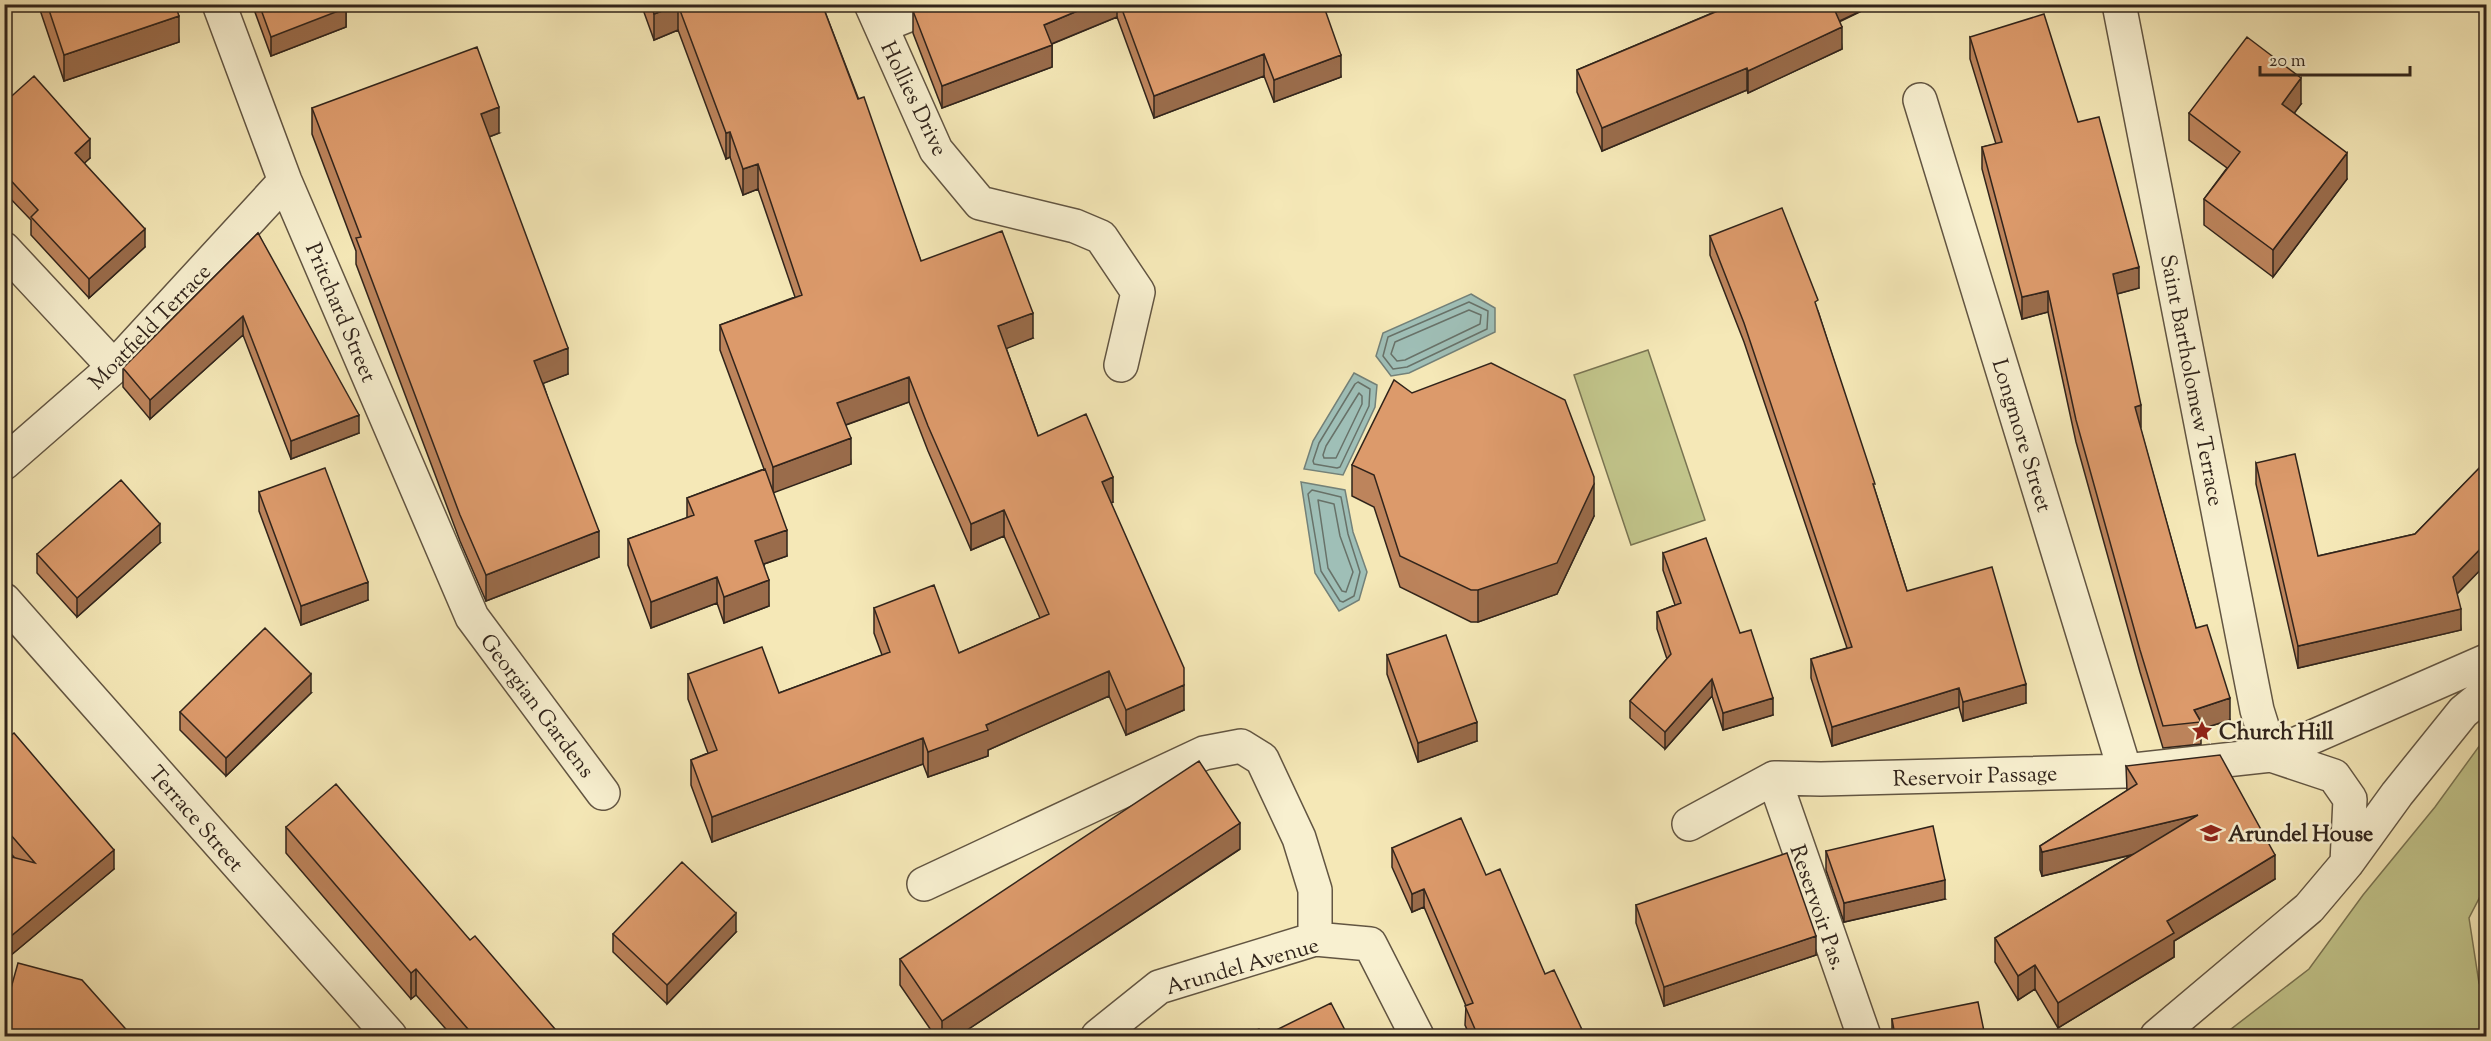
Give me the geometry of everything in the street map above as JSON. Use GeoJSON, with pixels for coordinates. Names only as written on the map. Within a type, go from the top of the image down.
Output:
{"type":"FeatureCollection","features":[{"type":"Feature","properties":{"kind":"street","name":"Pritchard Street"},"geometry":{"type":"LineString","coordinates":[[219,4],[285,181],[472,617]]}},
{"type":"Feature","properties":{"kind":"street"},"geometry":{"type":"LineString","coordinates":[[876,15],[936,4]]}},
{"type":"Feature","properties":{"kind":"street","name":"Saint Bartholomew Terrace"},"geometry":{"type":"LineString","coordinates":[[2119,4],[2255,698],[2271,755]]}},
{"type":"Feature","properties":{"kind":"street","name":"Hollies Drive"},"geometry":{"type":"LineString","coordinates":[[876,15],[936,150],[980,203],[1075,226],[1101,237],[1138,292],[1121,365]]}},
{"type":"Feature","properties":{"kind":"street","name":"Longmore Street"},"geometry":{"type":"LineString","coordinates":[[1920,100],[2125,771]]}},
{"type":"Feature","properties":{"kind":"street","name":"Moatfield Terrace"},"geometry":{"type":"LineString","coordinates":[[4,463],[114,367],[285,181]]}},
{"type":"Feature","properties":{"kind":"street"},"geometry":{"type":"LineString","coordinates":[[4,249],[114,367]]}},
{"type":"Feature","properties":{"kind":"street","name":"Terrace Street"},"geometry":{"type":"LineString","coordinates":[[4,600],[390,1036]]}},
{"type":"Feature","properties":{"kind":"street","name":"Georgian Gardens"},"geometry":{"type":"LineString","coordinates":[[472,617],[603,793]]}},
{"type":"Feature","properties":{"kind":"street","name":"Reservoir Passage"},"geometry":{"type":"LineString","coordinates":[[1689,824],[1774,778],[1821,779],[2125,771],[2271,755],[2487,660]]}},
{"type":"Feature","properties":{"kind":"street"},"geometry":{"type":"LineString","coordinates":[[2157,1036],[2309,908],[2347,863],[2397,794],[2463,712],[2487,693]]}},
{"type":"Feature","properties":{"kind":"street"},"geometry":{"type":"LineString","coordinates":[[924,884],[1204,753],[1240,746],[1262,759],[1299,838],[1315,890],[1315,939]]}},
{"type":"Feature","properties":{"kind":"street","name":"Reservoir Passage"},"geometry":{"type":"LineString","coordinates":[[2271,755],[2334,776],[2350,799],[2347,863]]}},
{"type":"Feature","properties":{"kind":"street","name":"Reservoir Pas."},"geometry":{"type":"LineString","coordinates":[[1774,778],[1864,1036]]}},
{"type":"Feature","properties":{"kind":"street","name":"Arundel Avenue"},"geometry":{"type":"LineString","coordinates":[[1098,1036],[1159,987],[1315,939],[1370,944],[1417,1036]]}},
{"type":"Feature","properties":{"kind":"green space"},"geometry":{"type":"Polygon","coordinates":[[[1648,350],[1705,520],[1631,545],[1574,375],[1648,350]]]}},
{"type":"Feature","properties":{"kind":"green space"},"geometry":{"type":"Polygon","coordinates":[[[2486,741],[2486,885],[2469,918],[2479,983],[2486,997],[2486,1036],[2222,1036],[2309,969],[2363,895],[2435,807],[2480,745],[2486,741]]]}},
{"type":"Feature","properties":{"kind":"water"},"geometry":{"type":"Polygon","coordinates":[[[1471,294],[1495,308],[1495,332],[1409,373],[1391,376],[1376,356],[1383,333],[1471,294]]]}},
{"type":"Feature","properties":{"kind":"water"},"geometry":{"type":"Polygon","coordinates":[[[1354,373],[1377,385],[1375,407],[1343,475],[1304,469],[1313,441],[1354,373]]]}},
{"type":"Feature","properties":{"kind":"water"},"geometry":{"type":"Polygon","coordinates":[[[1301,482],[1345,490],[1353,532],[1367,572],[1359,600],[1339,611],[1315,573],[1301,482]]]}},
{"type":"Feature","properties":{"kind":"building"},"geometry":{"type":"Polygon","coordinates":[[[47,4],[175,4],[179,16],[64,55],[47,4]]]}},
{"type":"Feature","properties":{"kind":"building"},"geometry":{"type":"Polygon","coordinates":[[[259,4],[345,4],[346,8],[271,37],[259,4]]]}},
{"type":"Feature","properties":{"kind":"building"},"geometry":{"type":"Polygon","coordinates":[[[651,4],[822,4],[858,99],[864,97],[921,261],[1002,231],[1033,313],[998,326],[1038,436],[1086,414],[1113,477],[1102,482],[1184,668],[1184,685],[1126,710],[1109,671],[986,725],[988,730],[928,752],[923,738],[712,817],[691,760],[717,750],[688,674],[762,647],[779,693],[890,652],[874,608],[934,585],[959,653],[1049,614],[1004,510],[971,524],[909,377],[837,403],[851,438],[773,467],[720,325],[802,295],[758,164],[743,169],[730,132],[726,133],[678,5],[654,14],[651,4]]]}},
{"type":"Feature","properties":{"kind":"building"},"geometry":{"type":"Polygon","coordinates":[[[930,4],[1094,4],[1044,25],[1052,45],[942,86],[913,11],[930,4]]]}},
{"type":"Feature","properties":{"kind":"building"},"geometry":{"type":"Polygon","coordinates":[[[1120,4],[1323,4],[1341,55],[1274,80],[1264,54],[1154,96],[1120,4]]]}},
{"type":"Feature","properties":{"kind":"building"},"geometry":{"type":"Polygon","coordinates":[[[1718,4],[1832,4],[1842,27],[1748,71],[1747,68],[1602,128],[1577,70],[1720,10],[1718,4]]]}},
{"type":"Feature","properties":{"kind":"building"},"geometry":{"type":"Polygon","coordinates":[[[2044,14],[2078,122],[2099,117],[2139,267],[2113,274],[2141,405],[2135,407],[2196,628],[2207,625],[2230,698],[2194,710],[2201,722],[2163,726],[2076,420],[2048,291],[2022,297],[1982,147],[2002,142],[1970,37],[2044,14]]]}},
{"type":"Feature","properties":{"kind":"building"},"geometry":{"type":"Polygon","coordinates":[[[2247,37],[2301,78],[2282,104],[2347,153],[2273,250],[2204,199],[2240,152],[2189,113],[2247,37]]]}},
{"type":"Feature","properties":{"kind":"building"},"geometry":{"type":"Polygon","coordinates":[[[477,47],[499,107],[481,114],[568,348],[534,361],[599,531],[486,575],[460,515],[356,238],[361,237],[312,108],[477,47]]]}},
{"type":"Feature","properties":{"kind":"building"},"geometry":{"type":"Polygon","coordinates":[[[34,76],[90,139],[75,153],[145,229],[89,279],[31,217],[38,210],[4,173],[4,103],[34,76]]]}},
{"type":"Feature","properties":{"kind":"building"},"geometry":{"type":"Polygon","coordinates":[[[1782,208],[1818,300],[1815,302],[1875,484],[1873,484],[1907,591],[1992,567],[2026,684],[1963,702],[1959,688],[1832,727],[1811,659],[1852,647],[1744,323],[1710,236],[1782,208]]]}},
{"type":"Feature","properties":{"kind":"building"},"geometry":{"type":"Polygon","coordinates":[[[258,233],[359,415],[291,441],[243,316],[150,400],[123,368],[258,233]]]}},
{"type":"Feature","properties":{"kind":"building"},"geometry":{"type":"Polygon","coordinates":[[[1491,363],[1565,400],[1594,477],[1594,484],[1557,563],[1478,590],[1471,590],[1400,556],[1374,475],[1352,465],[1394,380],[1412,393],[1491,363]]]}},
{"type":"Feature","properties":{"kind":"building"},"geometry":{"type":"Polygon","coordinates":[[[2295,454],[2318,556],[2415,534],[2487,460],[2487,542],[2453,577],[2461,609],[2298,646],[2256,463],[2295,454]]]}},
{"type":"Feature","properties":{"kind":"building"},"geometry":{"type":"Polygon","coordinates":[[[325,468],[368,582],[301,606],[259,492],[325,468]]]}},
{"type":"Feature","properties":{"kind":"building"},"geometry":{"type":"Polygon","coordinates":[[[765,469],[787,530],[755,541],[769,580],[724,597],[717,577],[651,602],[628,539],[694,515],[687,498],[765,469]]]}},
{"type":"Feature","properties":{"kind":"building"},"geometry":{"type":"Polygon","coordinates":[[[121,480],[160,524],[77,598],[37,554],[121,480]]]}},
{"type":"Feature","properties":{"kind":"building"},"geometry":{"type":"Polygon","coordinates":[[[1706,538],[1740,633],[1751,630],[1773,698],[1723,713],[1712,679],[1665,732],[1630,701],[1671,654],[1657,612],[1681,603],[1663,553],[1706,538]]]}},
{"type":"Feature","properties":{"kind":"building"},"geometry":{"type":"Polygon","coordinates":[[[265,628],[311,674],[226,758],[180,712],[265,628]]]}},
{"type":"Feature","properties":{"kind":"building"},"geometry":{"type":"Polygon","coordinates":[[[1446,635],[1477,722],[1418,743],[1387,655],[1446,635]]]}},
{"type":"Feature","properties":{"kind":"building"},"geometry":{"type":"Polygon","coordinates":[[[14,733],[114,850],[4,942],[4,855],[35,863],[4,827],[4,741],[14,733]]]}},
{"type":"Feature","properties":{"kind":"building"},"geometry":{"type":"Polygon","coordinates":[[[2220,755],[2275,855],[2167,921],[2174,933],[2058,1003],[2035,965],[2018,976],[1995,938],[2198,815],[2042,852],[2040,846],[2137,784],[2126,766],[2220,755]]]}},
{"type":"Feature","properties":{"kind":"building"},"geometry":{"type":"Polygon","coordinates":[[[1199,761],[1240,823],[942,1021],[900,959],[1199,761]]]}},
{"type":"Feature","properties":{"kind":"building"},"geometry":{"type":"Polygon","coordinates":[[[336,784],[470,940],[475,936],[561,1036],[474,1036],[416,969],[411,973],[286,827],[336,784]]]}},
{"type":"Feature","properties":{"kind":"building"},"geometry":{"type":"Polygon","coordinates":[[[1461,818],[1486,875],[1500,869],[1545,974],[1554,970],[1585,1036],[1478,1036],[1465,1006],[1473,1003],[1424,889],[1412,894],[1392,848],[1461,818]]]}},
{"type":"Feature","properties":{"kind":"building"},"geometry":{"type":"Polygon","coordinates":[[[1933,826],[1945,880],[1844,903],[1826,851],[1933,826]]]}},
{"type":"Feature","properties":{"kind":"building"},"geometry":{"type":"Polygon","coordinates":[[[1787,853],[1816,936],[1664,987],[1636,905],[1787,853]]]}},
{"type":"Feature","properties":{"kind":"building"},"geometry":{"type":"Polygon","coordinates":[[[682,862],[736,913],[667,985],[613,934],[682,862]]]}},
{"type":"Feature","properties":{"kind":"building"},"geometry":{"type":"Polygon","coordinates":[[[2487,893],[2487,920],[2483,895],[2487,893]]]}},
{"type":"Feature","properties":{"kind":"building"},"geometry":{"type":"Polygon","coordinates":[[[18,963],[82,980],[132,1036],[32,1036],[4,1029],[4,1013],[18,963]]]}},
{"type":"Feature","properties":{"kind":"building"},"geometry":{"type":"Polygon","coordinates":[[[1978,1002],[1985,1036],[1895,1036],[1892,1019],[1978,1002]]]}},
{"type":"Feature","properties":{"kind":"building"},"geometry":{"type":"Polygon","coordinates":[[[1331,1003],[1348,1036],[1264,1036],[1331,1003]]]}},
{"type":"Feature","properties":{"kind":"building"},"geometry":{"type":"Polygon","coordinates":[[[1259,1029],[1263,1036],[1244,1036],[1259,1029]]]}},
{"type":"Feature","properties":{"kind":"place","name":"Church Hill"},"geometry":{"type":"Point","coordinates":[2202,731]}},
{"type":"Feature","properties":{"kind":"place","name":"Arundel House"},"geometry":{"type":"Point","coordinates":[2211,833]}}]}
